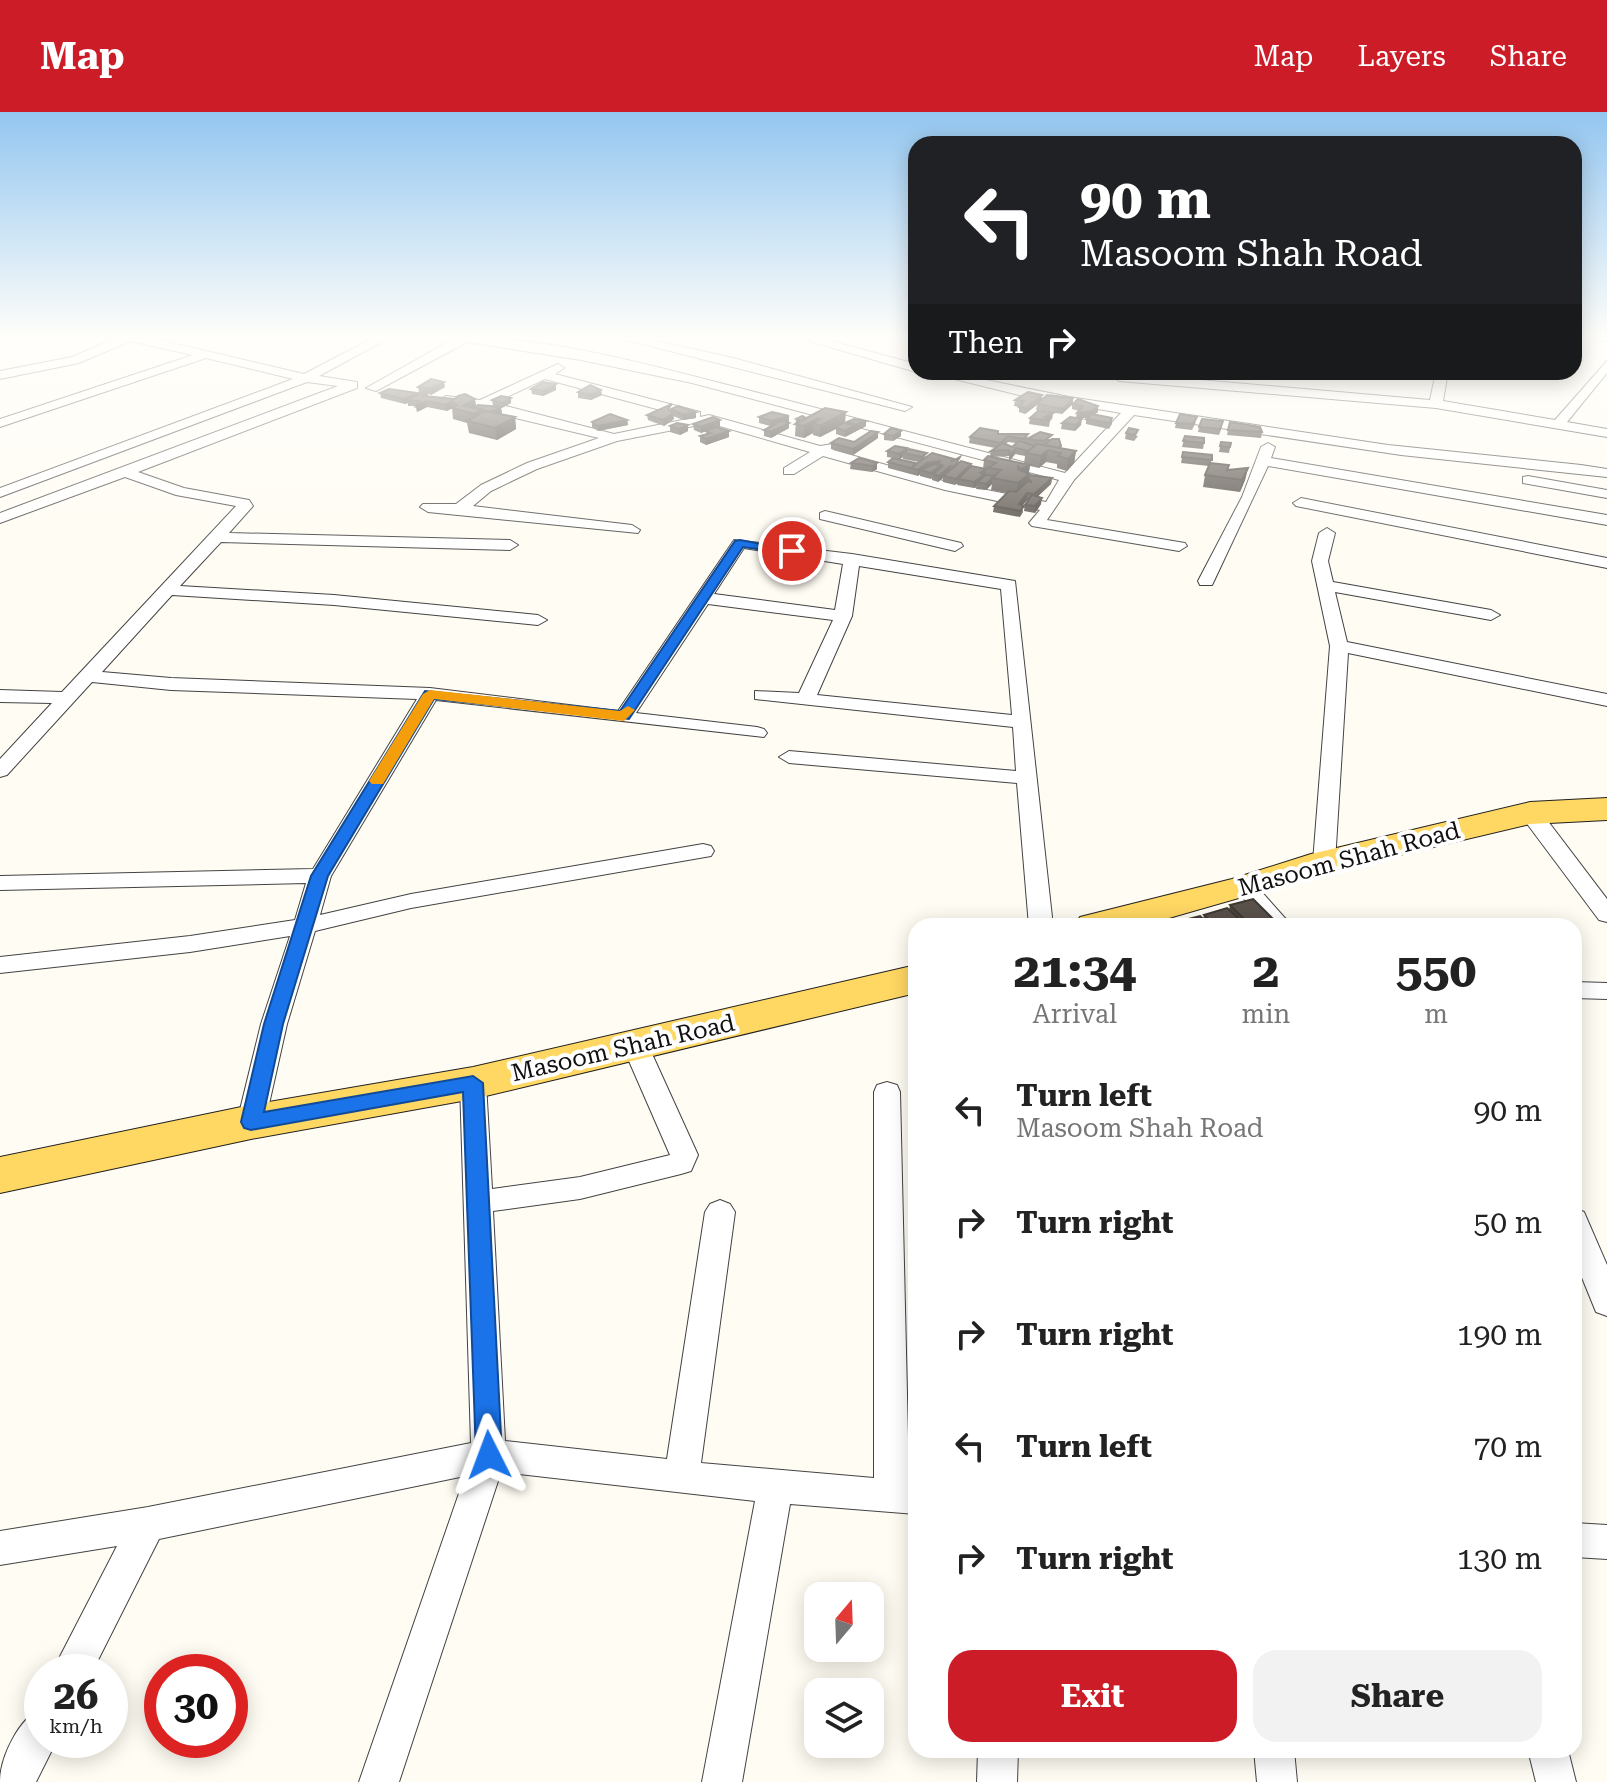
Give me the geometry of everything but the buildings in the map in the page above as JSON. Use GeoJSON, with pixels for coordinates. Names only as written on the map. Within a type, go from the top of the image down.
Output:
{"type":"FeatureCollection","features":[{"type":"Feature","properties":{"kind":"main road","name":"Masoom Shah Road"},"geometry":{"type":"LineString","coordinates":[[1125,918],[1245,887],[1324,862],[1530,813],[1607,809]]}},
{"type":"Feature","properties":{"kind":"main road","name":"Masoom Shah Road"},"geometry":{"type":"LineString","coordinates":[[0,1175],[251,1122],[473,1083],[908,981]]}},
{"type":"Feature","properties":{"kind":"street"},"geometry":{"type":"LineString","coordinates":[[0,423],[24,415]]}},
{"type":"Feature","properties":{"kind":"street"},"geometry":{"type":"LineString","coordinates":[[0,493],[208,415]]}},
{"type":"Feature","properties":{"kind":"street"},"geometry":{"type":"LineString","coordinates":[[0,518],[275,415]]}},
{"type":"Feature","properties":{"kind":"street"},"geometry":{"type":"LineString","coordinates":[[524,415],[614,438]]}},
{"type":"Feature","properties":{"kind":"street"},"geometry":{"type":"LineString","coordinates":[[694,415],[945,486],[1050,507]]}},
{"type":"Feature","properties":{"kind":"street"},"geometry":{"type":"LineString","coordinates":[[827,415],[1068,478]]}},
{"type":"Feature","properties":{"kind":"street"},"geometry":{"type":"LineString","coordinates":[[789,471],[890,415]]}},
{"type":"Feature","properties":{"kind":"street"},"geometry":{"type":"LineString","coordinates":[[1126,415],[1068,478],[1037,523],[1179,546]]}},
{"type":"Feature","properties":{"kind":"street"},"geometry":{"type":"LineString","coordinates":[[1153,415],[1275,430],[1398,451],[1556,464],[1607,473]]}},
{"type":"Feature","properties":{"kind":"street"},"geometry":{"type":"LineString","coordinates":[[1500,415],[1607,433]]}},
{"type":"Feature","properties":{"kind":"street"},"geometry":{"type":"LineString","coordinates":[[1558,425],[1566,415]]}},
{"type":"Feature","properties":{"kind":"street"},"geometry":{"type":"LineString","coordinates":[[460,509],[486,488],[532,466],[614,438],[709,419]]}},
{"type":"Feature","properties":{"kind":"street"},"geometry":{"type":"LineString","coordinates":[[1206,581],[1275,430]]}},
{"type":"Feature","properties":{"kind":"street"},"geometry":{"type":"LineString","coordinates":[[1263,461],[1607,520]]}},
{"type":"Feature","properties":{"kind":"street"},"geometry":{"type":"LineString","coordinates":[[0,771],[245,506],[244,503],[181,492],[125,472]]}},
{"type":"Feature","properties":{"kind":"street"},"geometry":{"type":"LineString","coordinates":[[1528,480],[1607,494]]}},
{"type":"Feature","properties":{"kind":"street"},"geometry":{"type":"LineString","coordinates":[[1301,503],[1607,563]]}},
{"type":"Feature","properties":{"kind":"street"},"geometry":{"type":"LineString","coordinates":[[428,507],[632,530]]}},
{"type":"Feature","properties":{"kind":"street"},"geometry":{"type":"LineString","coordinates":[[825,516],[955,546]]}},
{"type":"Feature","properties":{"kind":"street"},"geometry":{"type":"LineString","coordinates":[[806,699],[843,616],[848,559],[887,530]]}},
{"type":"Feature","properties":{"kind":"street"},"geometry":{"type":"LineString","coordinates":[[1324,862],[1339,646],[1320,561],[1327,533]]}},
{"type":"Feature","properties":{"kind":"street"},"geometry":{"type":"LineString","coordinates":[[216,537],[510,545]]}},
{"type":"Feature","properties":{"kind":"street"},"geometry":{"type":"LineString","coordinates":[[624,716],[740,543],[1009,585],[1040,918]]}},
{"type":"Feature","properties":{"kind":"street"},"geometry":{"type":"LineString","coordinates":[[1324,585],[1491,615]]}},
{"type":"Feature","properties":{"kind":"street"},"geometry":{"type":"LineString","coordinates":[[167,590],[349,601],[538,620]]}},
{"type":"Feature","properties":{"kind":"street"},"geometry":{"type":"LineString","coordinates":[[703,598],[843,616]]}},
{"type":"Feature","properties":{"kind":"street"},"geometry":{"type":"LineString","coordinates":[[1339,646],[1607,700]]}},
{"type":"Feature","properties":{"kind":"street"},"geometry":{"type":"LineString","coordinates":[[88,676],[171,684],[430,694],[757,733]]}},
{"type":"Feature","properties":{"kind":"street"},"geometry":{"type":"LineString","coordinates":[[251,1122],[274,1024],[320,876],[430,694]]}},
{"type":"Feature","properties":{"kind":"street"},"geometry":{"type":"LineString","coordinates":[[762,695],[1022,722]]}},
{"type":"Feature","properties":{"kind":"street"},"geometry":{"type":"LineString","coordinates":[[0,696],[68,698]]}},
{"type":"Feature","properties":{"kind":"street"},"geometry":{"type":"LineString","coordinates":[[789,757],[1027,778]]}},
{"type":"Feature","properties":{"kind":"street"},"geometry":{"type":"LineString","coordinates":[[1530,813],[1607,915]]}},
{"type":"Feature","properties":{"kind":"street"},"geometry":{"type":"LineString","coordinates":[[0,965],[190,944],[304,926],[411,901],[703,851]]}},
{"type":"Feature","properties":{"kind":"street"},"geometry":{"type":"LineString","coordinates":[[0,883],[320,876]]}},
{"type":"Feature","properties":{"kind":"street"},"geometry":{"type":"LineString","coordinates":[[1245,887],[1273,918]]}},
{"type":"Feature","properties":{"kind":"street"},"geometry":{"type":"LineString","coordinates":[[1582,990],[1607,991]]}},
{"type":"Feature","properties":{"kind":"street"},"geometry":{"type":"LineString","coordinates":[[478,1202],[580,1188],[681,1163],[684,1155],[635,1045]]}},
{"type":"Feature","properties":{"kind":"street"},"geometry":{"type":"LineString","coordinates":[[379,1782],[489,1455],[473,1083]]}},
{"type":"Feature","properties":{"kind":"street"},"geometry":{"type":"LineString","coordinates":[[0,1548],[148,1524],[489,1455],[775,1487],[904,1496],[887,1092]]}},
{"type":"Feature","properties":{"kind":"street"},"geometry":{"type":"LineString","coordinates":[[682,1477],[720,1212]]}},
{"type":"Feature","properties":{"kind":"street"},"geometry":{"type":"LineString","coordinates":[[1582,1240],[1607,1303]]}},
{"type":"Feature","properties":{"kind":"street"},"geometry":{"type":"LineString","coordinates":[[722,1782],[775,1487]]}},
{"type":"Feature","properties":{"kind":"street"},"geometry":{"type":"LineString","coordinates":[[80,1654],[148,1524]]}},
{"type":"Feature","properties":{"kind":"street"},"geometry":{"type":"LineString","coordinates":[[1582,1540],[1607,1542]]}},
{"type":"Feature","properties":{"kind":"street"},"geometry":{"type":"LineString","coordinates":[[14,1782],[26,1758]]}},
{"type":"Feature","properties":{"kind":"street"},"geometry":{"type":"LineString","coordinates":[[997,1782],[998,1758]]}},
{"type":"Feature","properties":{"kind":"street"},"geometry":{"type":"LineString","coordinates":[[1275,1758],[1277,1782]]}},
{"type":"Feature","properties":{"kind":"street"},"geometry":{"type":"LineString","coordinates":[[1550,1758],[1556,1782]]}},
{"type":"Feature","properties":{"kind":"slow traffic"},"geometry":{"type":"LineString","coordinates":[[377,781],[430,694],[624,716],[628,710]]}},
{"type":"Feature","properties":{"kind":"route"},"geometry":{"type":"LineString","coordinates":[[489,1455],[473,1083],[251,1122],[274,1024],[320,876],[430,694],[624,716],[740,543],[792,551]]}}]}
